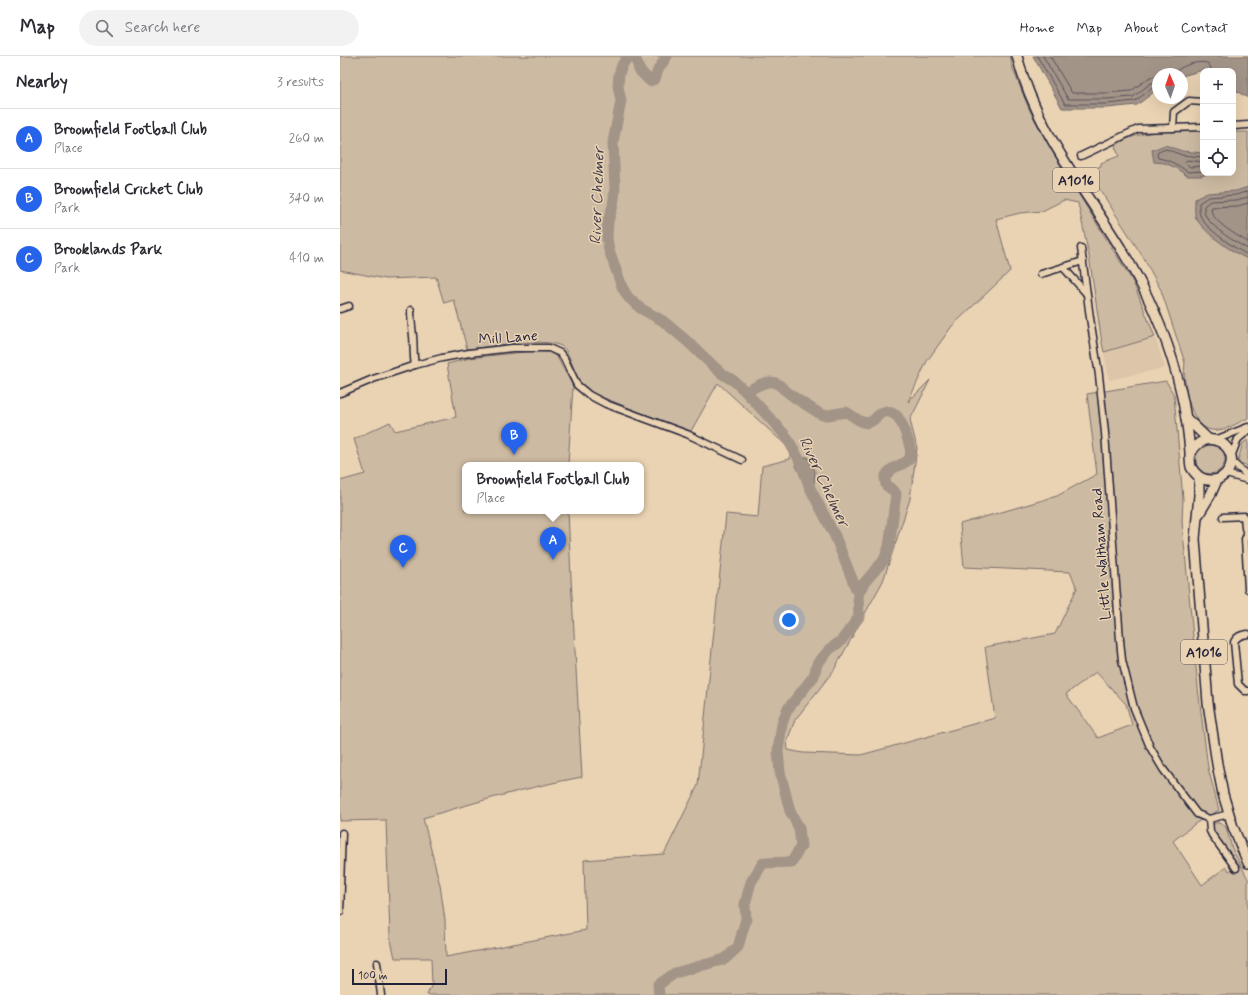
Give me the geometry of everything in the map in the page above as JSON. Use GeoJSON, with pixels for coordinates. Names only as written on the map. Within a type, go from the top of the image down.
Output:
{"type":"FeatureCollection","features":[{"type":"Feature","properties":{"kind":"main road","name":"A1016"},"geometry":{"type":"LineString","coordinates":[[1017,56],[1027,88],[1055,147],[1127,257],[1148,298],[1170,353],[1186,418],[1191,467],[1199,478],[1198,517],[1195,539],[1208,703],[1217,764],[1229,814],[1248,862]]}},
{"type":"Feature","properties":{"kind":"main road"},"geometry":{"type":"LineString","coordinates":[[1186,418],[1212,439],[1223,443],[1228,449],[1231,459],[1230,468],[1226,474],[1217,480],[1208,481],[1199,478]]}},
{"type":"Feature","properties":{"kind":"main road"},"geometry":{"type":"LineString","coordinates":[[1190,454],[1197,444],[1212,439]]}},
{"type":"Feature","properties":{"kind":"main road","name":"A1016"},"geometry":{"type":"LineString","coordinates":[[1198,517],[1217,480]]}},
{"type":"Feature","properties":{"kind":"street"},"geometry":{"type":"LineString","coordinates":[[1173,128],[1174,112],[1189,101],[1200,102]]}},
{"type":"Feature","properties":{"kind":"street"},"geometry":{"type":"LineString","coordinates":[[1236,126],[1248,125]]}},
{"type":"Feature","properties":{"kind":"street"},"geometry":{"type":"LineString","coordinates":[[1081,156],[1138,129],[1200,127]]}},
{"type":"Feature","properties":{"kind":"street","name":"Little Waltham Road"},"geometry":{"type":"LineString","coordinates":[[1081,248],[1086,293],[1099,375],[1105,433],[1120,640],[1126,680],[1143,730],[1163,769],[1197,814],[1208,819]]}},
{"type":"Feature","properties":{"kind":"street"},"geometry":{"type":"LineString","coordinates":[[1041,274],[1083,261]]}},
{"type":"Feature","properties":{"kind":"street"},"geometry":{"type":"LineString","coordinates":[[1063,267],[1086,293]]}},
{"type":"Feature","properties":{"kind":"street"},"geometry":{"type":"LineString","coordinates":[[340,309],[349,306]]}},
{"type":"Feature","properties":{"kind":"street"},"geometry":{"type":"LineString","coordinates":[[411,310],[410,323],[413,335],[413,352],[416,365]]}},
{"type":"Feature","properties":{"kind":"street","name":"Mill Lane"},"geometry":{"type":"LineString","coordinates":[[340,393],[373,379],[442,358],[490,351],[542,347],[560,352],[577,385],[589,396],[606,404],[687,434],[742,460]]}},
{"type":"Feature","properties":{"kind":"street"},"geometry":{"type":"LineString","coordinates":[[1212,439],[1248,427]]}},
{"type":"Feature","properties":{"kind":"street"},"geometry":{"type":"LineString","coordinates":[[1248,431],[1238,439],[1231,459],[1248,476]]}},
{"type":"Feature","properties":{"kind":"street"},"geometry":{"type":"LineString","coordinates":[[1226,474],[1248,480]]}},
{"type":"Feature","properties":{"kind":"street"},"geometry":{"type":"LineString","coordinates":[[1223,516],[1244,516],[1245,528],[1248,534],[1245,539],[1248,589]]}},
{"type":"Feature","properties":{"kind":"street"},"geometry":{"type":"LineString","coordinates":[[1248,634],[1241,635],[1236,638],[1234,642],[1238,684],[1245,691],[1248,691]]}},
{"type":"Feature","properties":{"kind":"street"},"geometry":{"type":"LineString","coordinates":[[1229,814],[1208,819],[1212,835],[1236,868]]}},
{"type":"Feature","properties":{"kind":"street"},"geometry":{"type":"LineString","coordinates":[[340,912],[342,833]]}},
{"type":"Feature","properties":{"kind":"street"},"geometry":{"type":"LineString","coordinates":[[377,963],[381,995]]}},
{"type":"Feature","properties":{"kind":"shaded area"},"geometry":{"type":"Polygon","coordinates":[[[340,56],[1010,56],[1013,69],[1029,109],[1052,151],[1133,282],[1155,337],[1104,352],[1089,256],[1078,203],[1064,200],[1042,211],[1020,213],[996,219],[1010,271],[952,326],[927,361],[908,402],[930,380],[910,420],[917,448],[910,499],[883,581],[834,670],[795,720],[787,741],[788,750],[803,753],[861,755],[995,718],[985,647],[1055,634],[1077,588],[1070,572],[964,567],[960,524],[1057,496],[1097,474],[1087,394],[1166,381],[1174,395],[1183,499],[1182,522],[1198,688],[1208,768],[1219,810],[1196,823],[1173,841],[1202,885],[1226,867],[1229,871],[1234,868],[1209,827],[1218,823],[1226,827],[1232,848],[1248,879],[1248,995],[427,995],[432,984],[431,958],[395,958],[390,936],[386,820],[340,821],[340,481],[365,474],[354,439],[390,422],[395,431],[456,417],[447,364],[470,358],[532,351],[549,352],[557,357],[573,386],[568,462],[462,462],[462,514],[568,514],[582,777],[502,795],[423,818],[440,885],[445,920],[446,957],[586,930],[584,860],[664,854],[698,785],[726,514],[758,517],[762,466],[790,459],[790,449],[718,383],[691,431],[587,390],[581,384],[567,353],[561,346],[553,343],[529,342],[467,349],[454,300],[444,303],[436,277],[386,279],[340,270],[340,56]],[[1096,672],[1066,694],[1098,738],[1132,725],[1126,704],[1096,672]]]}},
{"type":"Feature","properties":{"kind":"shaded area"},"geometry":{"type":"Polygon","coordinates":[[[1169,130],[1200,130],[1200,176],[1236,176],[1236,132],[1248,132],[1248,418],[1221,430],[1211,430],[1203,427],[1192,412],[1186,391],[1184,371],[1185,363],[1161,290],[1143,257],[1088,171],[1101,166],[1101,163],[1119,156],[1115,146],[1134,136],[1169,130]]]}},
{"type":"Feature","properties":{"kind":"shaded area"},"geometry":{"type":"Polygon","coordinates":[[[1155,337],[1165,368],[1109,380],[1104,352],[1155,337]]]}},
{"type":"Feature","properties":{"kind":"shaded area"},"geometry":{"type":"Polygon","coordinates":[[[1248,440],[1248,467],[1238,460],[1243,443],[1248,440]]]}},
{"type":"Feature","properties":{"kind":"shaded area"},"geometry":{"type":"Polygon","coordinates":[[[1210,444],[1221,448],[1225,459],[1221,470],[1210,474],[1199,470],[1195,459],[1199,448],[1210,444]]]}},
{"type":"Feature","properties":{"kind":"water"},"geometry":{"type":"Polygon","coordinates":[[[1033,56],[1248,56],[1248,98],[1236,91],[1236,68],[1200,68],[1200,71],[1188,74],[1188,68],[1152,68],[1152,94],[1137,105],[1107,108],[1062,108],[1033,56]]]}},
{"type":"Feature","properties":{"kind":"water"},"geometry":{"type":"Polygon","coordinates":[[[1165,145],[1182,151],[1200,153],[1200,176],[1187,176],[1176,168],[1165,163],[1154,162],[1152,150],[1165,145]]]}},
{"type":"Feature","properties":{"kind":"water"},"geometry":{"type":"Polygon","coordinates":[[[1248,187],[1248,259],[1227,247],[1212,236],[1200,224],[1195,214],[1195,199],[1207,193],[1236,191],[1248,187]]]}},
{"type":"Feature","properties":{"kind":"water"},"geometry":{"type":"Polygon","coordinates":[[[803,457],[808,457],[815,471],[814,484],[809,488],[797,469],[795,462],[803,457]]]}},
{"type":"Feature","properties":{"kind":"waterway","name":"River Chelmer"},"geometry":{"type":"LineString","coordinates":[[659,995],[658,985],[675,973],[725,959],[738,947],[746,919],[745,904],[751,882],[763,863],[792,862],[801,846],[799,828],[790,811],[780,772],[778,751],[782,724],[787,710],[814,676],[817,664],[830,649],[841,641],[859,617],[858,594],[835,536],[810,488],[800,461],[786,436],[734,381],[721,373],[663,321],[640,308],[628,297],[622,287],[609,250],[607,238],[608,221],[613,206],[615,190],[613,142],[621,101],[618,86],[619,74],[622,65],[627,58],[633,57],[637,62],[639,70],[650,81],[655,79],[658,70],[667,56]]}},
{"type":"Feature","properties":{"kind":"waterway","name":"River Chelmer"},"geometry":{"type":"LineString","coordinates":[[746,392],[762,384],[774,382],[789,394],[822,415],[846,412],[865,423],[874,420],[881,413],[886,411],[894,414],[899,419],[911,453],[906,462],[887,473],[885,478],[886,485],[896,494],[889,547],[884,560],[864,583],[858,594]]}},
{"type":"Feature","properties":{"kind":"place","name":"Broomfield Cricket Club"},"geometry":{"type":"Point","coordinates":[514,455]}},
{"type":"Feature","properties":{"kind":"place","name":"Broomfield Football Club"},"geometry":{"type":"Point","coordinates":[553,560]}},
{"type":"Feature","properties":{"kind":"place","name":"Brooklands Park"},"geometry":{"type":"Point","coordinates":[403,568]}}]}
